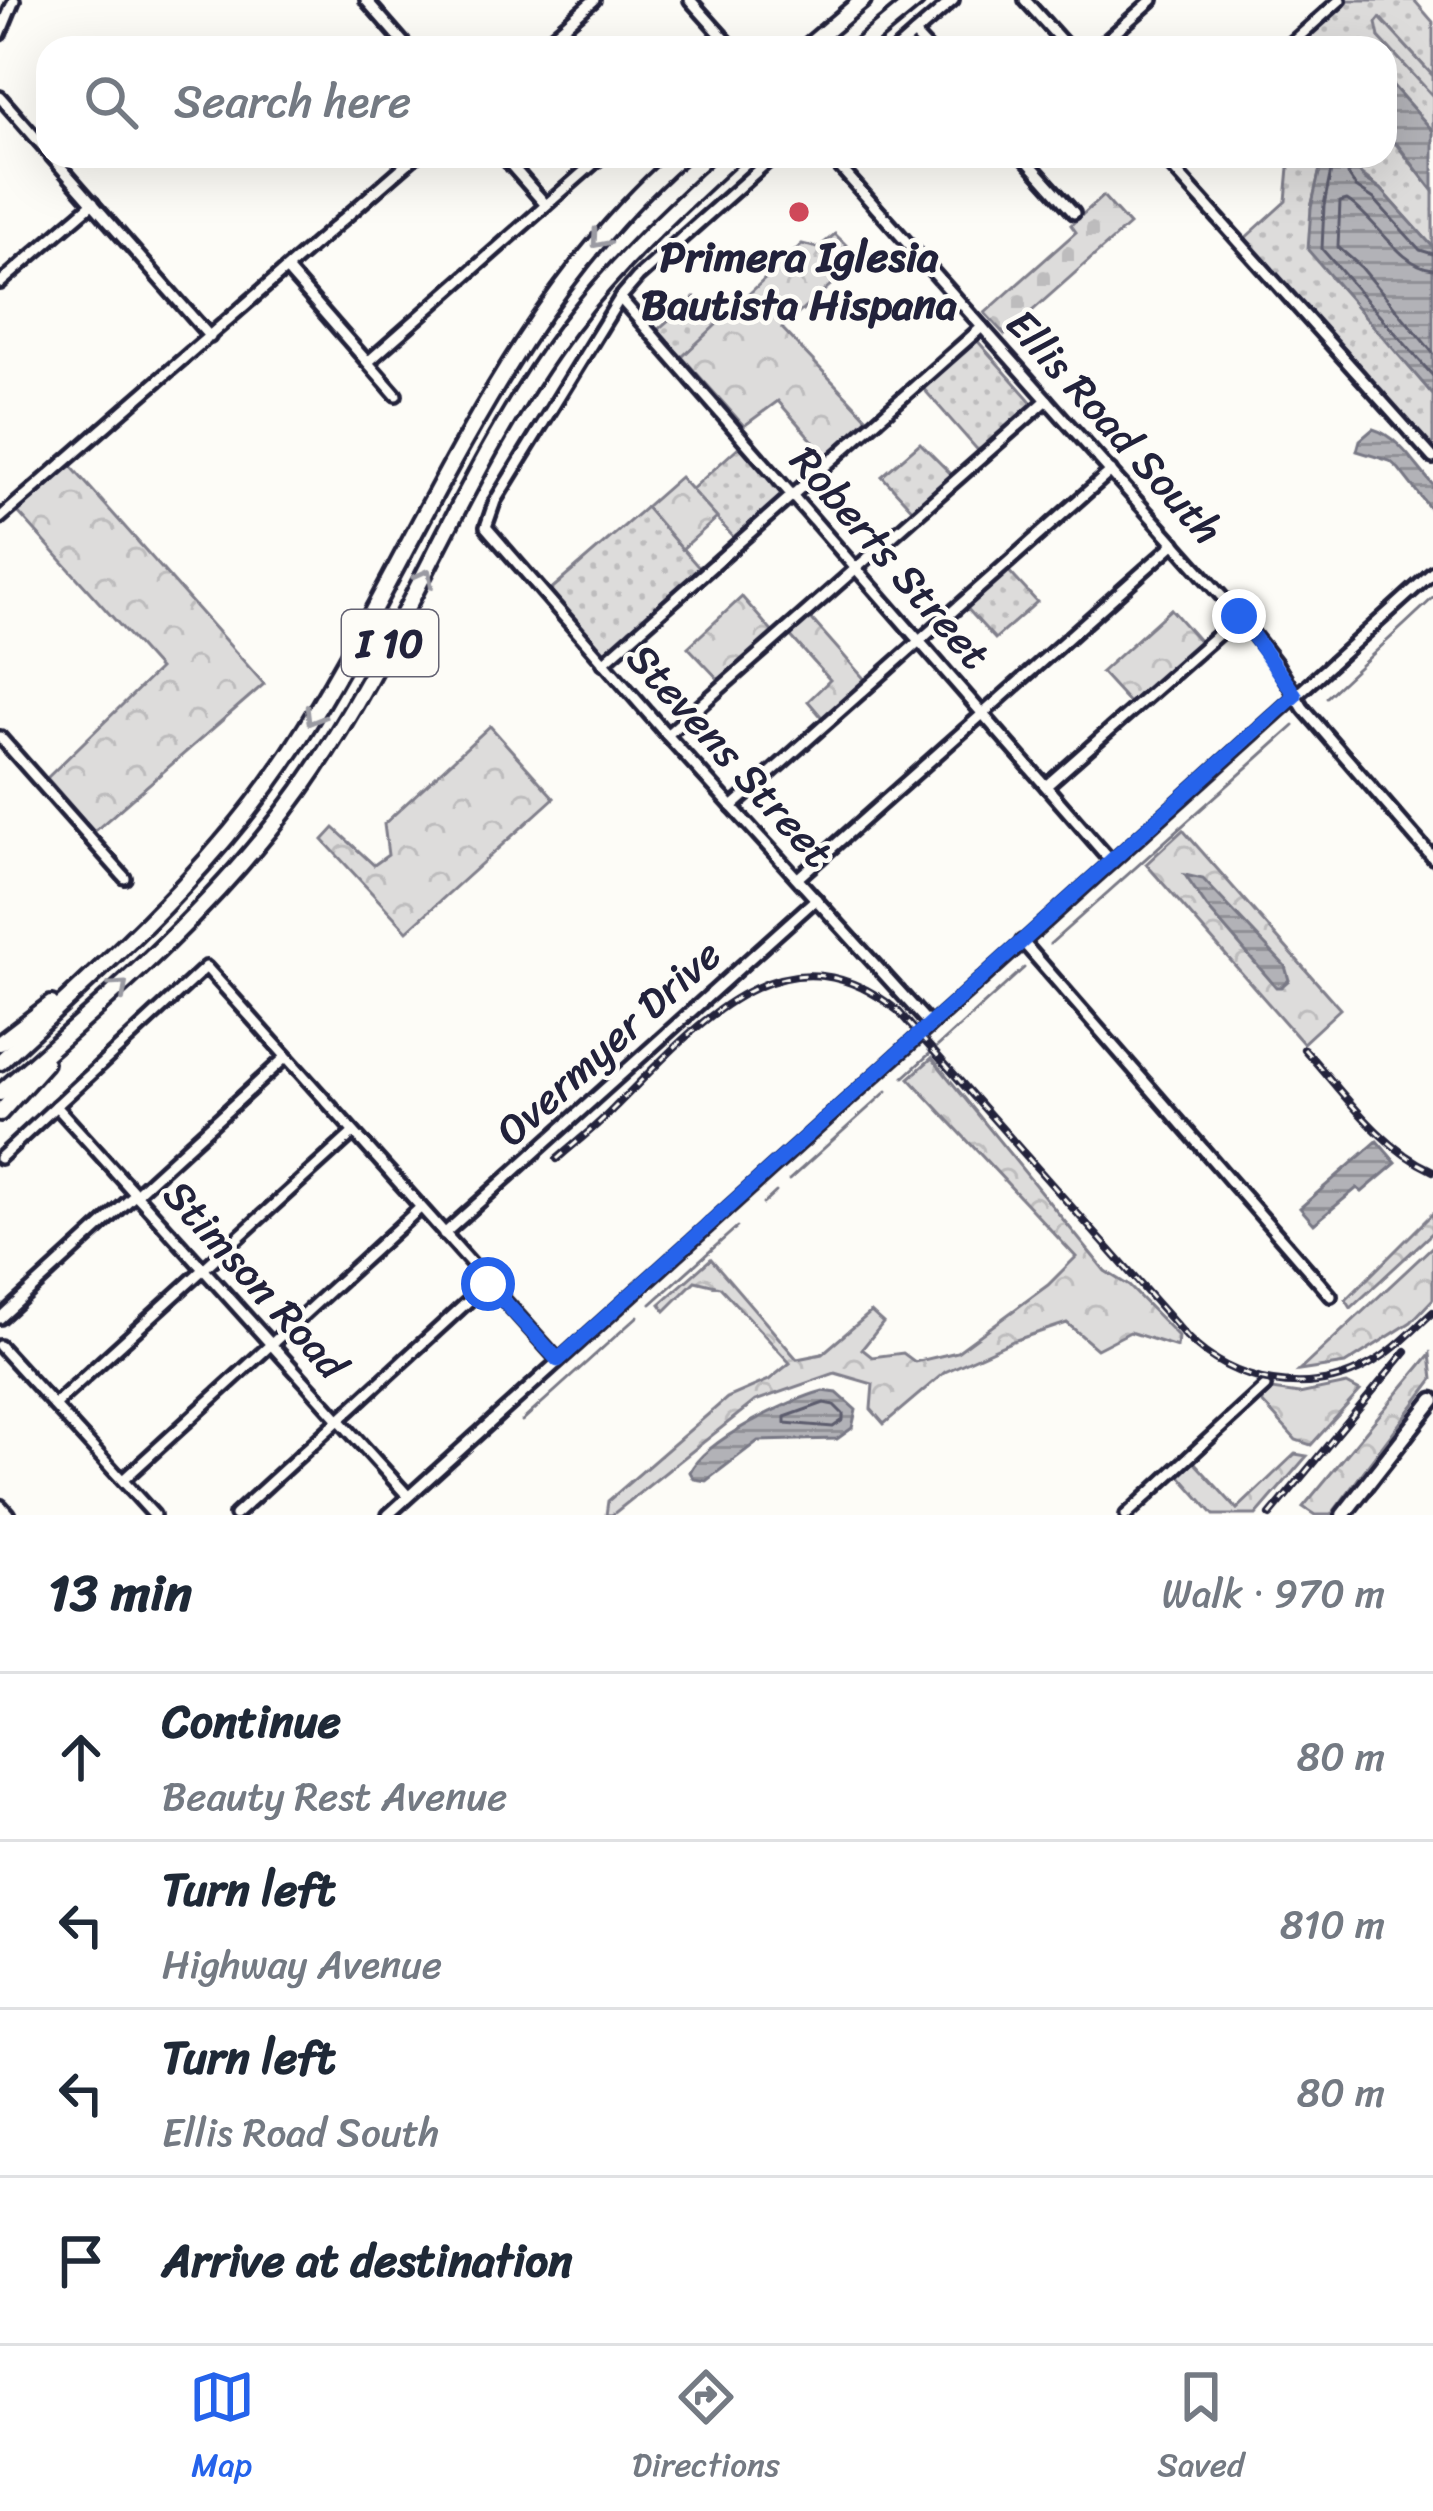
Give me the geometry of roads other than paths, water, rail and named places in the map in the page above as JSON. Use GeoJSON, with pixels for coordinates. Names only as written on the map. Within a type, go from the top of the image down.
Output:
{"type":"FeatureCollection","features":[{"type":"Feature","properties":{"kind":"highway"},"geometry":{"type":"LineString","coordinates":[[820,36],[863,0]]}},
{"type":"Feature","properties":{"kind":"highway"},"geometry":{"type":"LineString","coordinates":[[872,36],[916,0]]}},
{"type":"Feature","properties":{"kind":"highway","name":"I 10"},"geometry":{"type":"LineString","coordinates":[[0,1062],[207,863],[278,772],[336,678],[452,459],[522,342],[602,236],[669,168]]}},
{"type":"Feature","properties":{"kind":"highway","name":"I 10"},"geometry":{"type":"LineString","coordinates":[[0,1093],[161,952],[244,863],[300,789],[368,683],[503,428],[568,327],[654,229],[720,168]]}},
{"type":"Feature","properties":{"kind":"highway"},"geometry":{"type":"LineString","coordinates":[[0,1043],[121,950]]}},
{"type":"Feature","properties":{"kind":"highway"},"geometry":{"type":"LineString","coordinates":[[0,1113],[85,1019]]}},
{"type":"Feature","properties":{"kind":"main road"},"geometry":{"type":"LineString","coordinates":[[1343,1515],[1433,1400]]}},
{"type":"Feature","properties":{"kind":"main road"},"geometry":{"type":"LineString","coordinates":[[0,1507],[7,1515]]}},
{"type":"Feature","properties":{"kind":"street"},"geometry":{"type":"LineString","coordinates":[[0,34],[14,0]]}},
{"type":"Feature","properties":{"kind":"street"},"geometry":{"type":"LineString","coordinates":[[366,0],[398,36]]}},
{"type":"Feature","properties":{"kind":"street"},"geometry":{"type":"LineString","coordinates":[[553,36],[594,0]]}},
{"type":"Feature","properties":{"kind":"street"},"geometry":{"type":"LineString","coordinates":[[690,0],[721,36]]}},
{"type":"Feature","properties":{"kind":"street"},"geometry":{"type":"LineString","coordinates":[[912,36],[953,0]]}},
{"type":"Feature","properties":{"kind":"street"},"geometry":{"type":"LineString","coordinates":[[1025,0],[1057,36]]}},
{"type":"Feature","properties":{"kind":"street"},"geometry":{"type":"LineString","coordinates":[[1112,36],[1152,0]]}},
{"type":"Feature","properties":{"kind":"street"},"geometry":{"type":"LineString","coordinates":[[1300,36],[1340,0]]}},
{"type":"Feature","properties":{"kind":"street"},"geometry":{"type":"LineString","coordinates":[[0,97],[36,138]]}},
{"type":"Feature","properties":{"kind":"street"},"geometry":{"type":"LineString","coordinates":[[62,168],[210,337]]}},
{"type":"Feature","properties":{"kind":"street"},"geometry":{"type":"LineString","coordinates":[[0,518],[402,168]]}},
{"type":"Feature","properties":{"kind":"street"},"geometry":{"type":"LineString","coordinates":[[514,168],[546,205]]}},
{"type":"Feature","properties":{"kind":"street"},"geometry":{"type":"LineString","coordinates":[[368,362],[588,168]]}},
{"type":"Feature","properties":{"kind":"street"},"geometry":{"type":"LineString","coordinates":[[620,298],[761,168]]}},
{"type":"Feature","properties":{"kind":"street","name":"Ellis Road South"},"geometry":{"type":"LineString","coordinates":[[841,168],[1239,616],[1295,695],[1433,858]]}},
{"type":"Feature","properties":{"kind":"street"},"geometry":{"type":"LineString","coordinates":[[1034,168],[1074,213]]}},
{"type":"Feature","properties":{"kind":"street"},"geometry":{"type":"LineString","coordinates":[[1174,168],[1433,458]]}},
{"type":"Feature","properties":{"kind":"street"},"geometry":{"type":"LineString","coordinates":[[0,283],[92,203]]}},
{"type":"Feature","properties":{"kind":"street"},"geometry":{"type":"LineString","coordinates":[[287,270],[396,395]]}},
{"type":"Feature","properties":{"kind":"street","name":"Roberts Street"},"geometry":{"type":"LineString","coordinates":[[620,298],[1111,861]]}},
{"type":"Feature","properties":{"kind":"street","name":"Stevens Street"},"geometry":{"type":"LineString","coordinates":[[620,298],[494,501],[486,527],[929,1024]]}},
{"type":"Feature","properties":{"kind":"street"},"geometry":{"type":"LineString","coordinates":[[604,663],[982,327]]}},
{"type":"Feature","properties":{"kind":"street"},"geometry":{"type":"LineString","coordinates":[[667,735],[1047,400]]}},
{"type":"Feature","properties":{"kind":"street"},"geometry":{"type":"LineString","coordinates":[[732,807],[1111,471]]}},
{"type":"Feature","properties":{"kind":"street"},"geometry":{"type":"LineString","coordinates":[[798,878],[1175,543]]}},
{"type":"Feature","properties":{"kind":"street"},"geometry":{"type":"LineString","coordinates":[[388,1515],[1433,572]]}},
{"type":"Feature","properties":{"kind":"street"},"geometry":{"type":"LineString","coordinates":[[1046,787],[1239,616]]}},
{"type":"Feature","properties":{"kind":"street"},"geometry":{"type":"LineString","coordinates":[[0,737],[125,878]]}},
{"type":"Feature","properties":{"kind":"street","name":"Overmyer Drive"},"geometry":{"type":"LineString","coordinates":[[444,1234],[816,898]]}},
{"type":"Feature","properties":{"kind":"street"},"geometry":{"type":"LineString","coordinates":[[1022,941],[1330,1297]]}},
{"type":"Feature","properties":{"kind":"street"},"geometry":{"type":"LineString","coordinates":[[0,1158],[206,967],[558,1360]]}},
{"type":"Feature","properties":{"kind":"street"},"geometry":{"type":"LineString","coordinates":[[0,1318],[286,1058]]}},
{"type":"Feature","properties":{"kind":"street","name":"Stimson Road"},"geometry":{"type":"LineString","coordinates":[[56,1106],[408,1496]]}},
{"type":"Feature","properties":{"kind":"street"},"geometry":{"type":"LineString","coordinates":[[55,1405],[353,1133]]}},
{"type":"Feature","properties":{"kind":"street"},"geometry":{"type":"LineString","coordinates":[[123,1480],[420,1208]]}},
{"type":"Feature","properties":{"kind":"street"},"geometry":{"type":"LineString","coordinates":[[235,1515],[488,1284]]}},
{"type":"Feature","properties":{"kind":"street"},"geometry":{"type":"LineString","coordinates":[[0,1346],[154,1515]]}},
{"type":"Feature","properties":{"kind":"street"},"geometry":{"type":"LineString","coordinates":[[1126,1515],[1265,1387]]}},
{"type":"Feature","properties":{"kind":"water"},"geometry":{"type":"Polygon","coordinates":[[[1397,90],[1433,131],[1433,191],[1397,144],[1397,90]]]}},
{"type":"Feature","properties":{"kind":"water"},"geometry":{"type":"Polygon","coordinates":[[[1320,168],[1360,168],[1365,179],[1381,189],[1433,247],[1433,395],[1308,250],[1320,168]]]}},
{"type":"Feature","properties":{"kind":"water"},"geometry":{"type":"Polygon","coordinates":[[[1373,429],[1398,445],[1433,485],[1433,537],[1431,510],[1399,469],[1390,461],[1357,451],[1360,440],[1373,429]]]}},
{"type":"Feature","properties":{"kind":"water"},"geometry":{"type":"Polygon","coordinates":[[[1185,875],[1203,879],[1285,966],[1289,980],[1276,987],[1185,875]]]}},
{"type":"Feature","properties":{"kind":"water"},"geometry":{"type":"Polygon","coordinates":[[[1377,1141],[1396,1163],[1314,1224],[1300,1208],[1377,1141]]]}},
{"type":"Feature","properties":{"kind":"water"},"geometry":{"type":"Polygon","coordinates":[[[823,1391],[837,1393],[856,1410],[852,1428],[837,1439],[758,1441],[706,1481],[694,1479],[690,1472],[712,1447],[770,1412],[823,1391]]]}},
{"type":"Feature","properties":{"kind":"waterway"},"geometry":{"type":"LineString","coordinates":[[1327,697],[1433,598]]}},
{"type":"Feature","properties":{"kind":"waterway"},"geometry":{"type":"LineString","coordinates":[[1050,944],[1294,726]]}},
{"type":"Feature","properties":{"kind":"waterway"},"geometry":{"type":"LineString","coordinates":[[904,1077],[1024,968]]}},
{"type":"Feature","properties":{"kind":"waterway"},"geometry":{"type":"LineString","coordinates":[[789,1180],[887,1091]]}},
{"type":"Feature","properties":{"kind":"waterway"},"geometry":{"type":"LineString","coordinates":[[763,1204],[776,1192]]}},
{"type":"Feature","properties":{"kind":"waterway"},"geometry":{"type":"LineString","coordinates":[[651,1304],[737,1227]]}},
{"type":"Feature","properties":{"kind":"waterway"},"geometry":{"type":"LineString","coordinates":[[522,1421],[638,1316]]}},
{"type":"Feature","properties":{"kind":"railway"},"geometry":{"type":"LineString","coordinates":[[557,1159],[707,1019],[742,995],[778,980],[816,975],[856,985],[898,1011],[1187,1337],[1226,1366],[1273,1381],[1297,1383],[1345,1375],[1386,1354],[1433,1312]]}},
{"type":"Feature","properties":{"kind":"railway"},"geometry":{"type":"LineString","coordinates":[[1304,1049],[1379,1133],[1433,1171]]}},
{"type":"Feature","properties":{"kind":"railway"},"geometry":{"type":"LineString","coordinates":[[1270,1515],[1406,1351]]}},
{"type":"Feature","properties":{"kind":"place","name":"Primera Iglesia Bautista Hispana"},"geometry":{"type":"Point","coordinates":[799,212]}}]}
